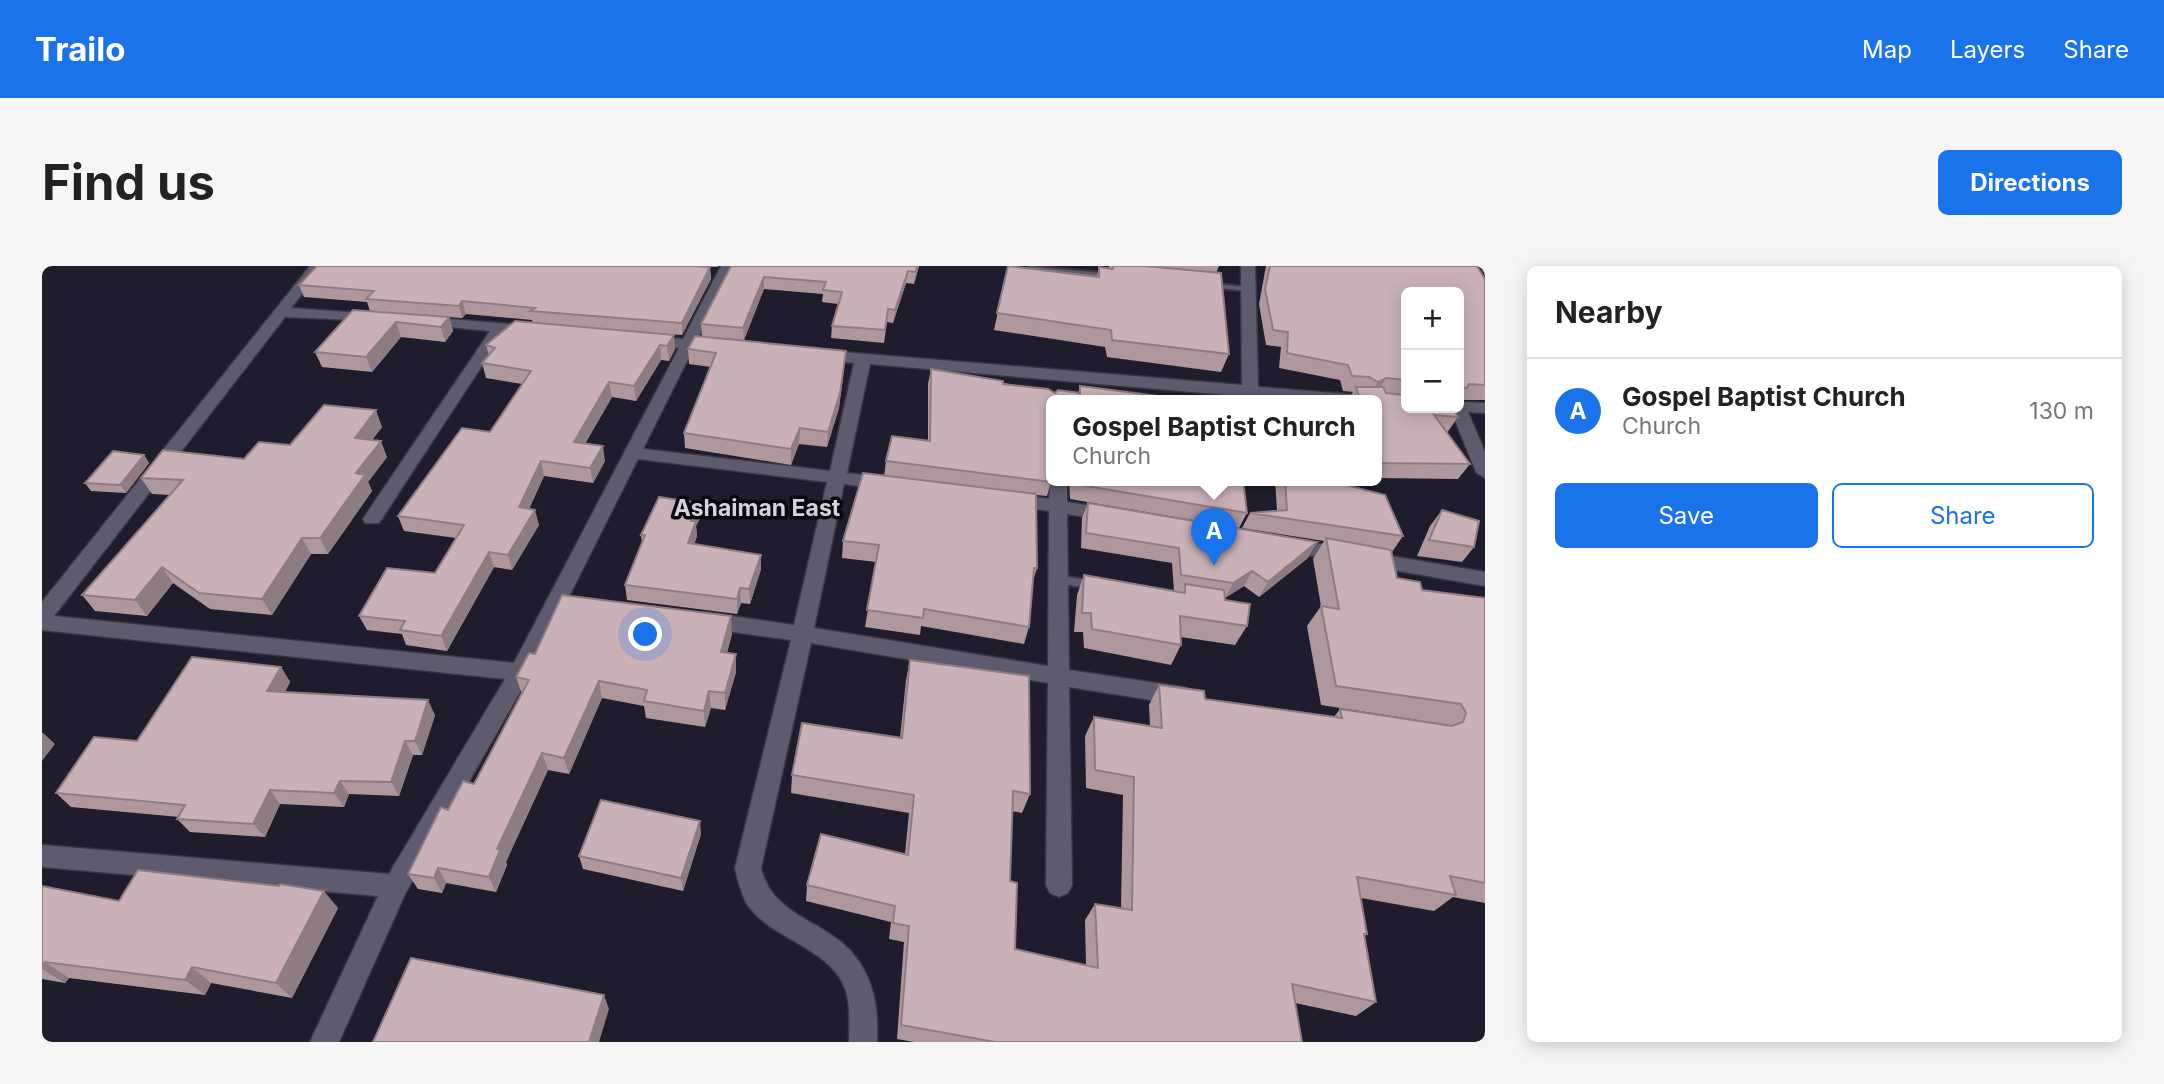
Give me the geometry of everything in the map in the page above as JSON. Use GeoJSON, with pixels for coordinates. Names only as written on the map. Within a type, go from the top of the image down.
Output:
{"type":"FeatureCollection","features":[{"type":"Feature","properties":{"kind":"street"},"geometry":{"type":"LineString","coordinates":[[42,616],[317,266]]}},
{"type":"Feature","properties":{"kind":"street"},"geometry":{"type":"LineString","coordinates":[[1248,266],[1250,392]]}},
{"type":"Feature","properties":{"kind":"street"},"geometry":{"type":"LineString","coordinates":[[324,1042],[396,886],[520,672],[689,344],[721,271]]}},
{"type":"Feature","properties":{"kind":"street"},"geometry":{"type":"LineString","coordinates":[[282,312],[554,332]]}},
{"type":"Feature","properties":{"kind":"street"},"geometry":{"type":"LineString","coordinates":[[372,519],[500,327]]}},
{"type":"Feature","properties":{"kind":"street"},"geometry":{"type":"LineString","coordinates":[[635,339],[729,348]]}},
{"type":"Feature","properties":{"kind":"street"},"geometry":{"type":"LineString","coordinates":[[796,354],[1051,381],[1291,395]]}},
{"type":"Feature","properties":{"kind":"street"},"geometry":{"type":"LineString","coordinates":[[863,359],[835,477],[803,634],[748,867],[754,892],[770,912],[835,951],[855,975],[865,1014],[863,1042]]}},
{"type":"Feature","properties":{"kind":"street"},"geometry":{"type":"LineString","coordinates":[[1464,407],[1485,408]]}},
{"type":"Feature","properties":{"kind":"street"},"geometry":{"type":"LineString","coordinates":[[1460,413],[1485,472]]}},
{"type":"Feature","properties":{"kind":"street"},"geometry":{"type":"LineString","coordinates":[[631,453],[915,487]]}},
{"type":"Feature","properties":{"kind":"street"},"geometry":{"type":"LineString","coordinates":[[1058,486],[1059,885]]}},
{"type":"Feature","properties":{"kind":"street"},"geometry":{"type":"LineString","coordinates":[[994,498],[1129,518]]}},
{"type":"Feature","properties":{"kind":"street"},"geometry":{"type":"LineString","coordinates":[[1267,542],[1485,579]]}},
{"type":"Feature","properties":{"kind":"street"},"geometry":{"type":"LineString","coordinates":[[556,601],[583,605]]}},
{"type":"Feature","properties":{"kind":"street"},"geometry":{"type":"LineString","coordinates":[[680,617],[803,634],[1058,678],[1206,700]]}},
{"type":"Feature","properties":{"kind":"street"},"geometry":{"type":"LineString","coordinates":[[42,622],[520,672]]}},
{"type":"Feature","properties":{"kind":"street"},"geometry":{"type":"LineString","coordinates":[[42,856],[396,886]]}},
{"type":"Feature","properties":{"kind":"lane"},"geometry":{"type":"LineString","coordinates":[[1031,267],[1126,278]]}},
{"type":"Feature","properties":{"kind":"lane"},"geometry":{"type":"LineString","coordinates":[[1194,284],[1248,289]]}},
{"type":"Feature","properties":{"kind":"lane"},"geometry":{"type":"LineString","coordinates":[[1059,580],[1115,588]]}},
{"type":"Feature","properties":{"kind":"building"},"geometry":{"type":"Polygon","coordinates":[[[317,266],[710,267],[682,323],[530,311],[535,308],[462,301],[459,306],[366,299],[374,291],[299,285],[317,266]]]}},
{"type":"Feature","properties":{"kind":"building"},"geometry":{"type":"Polygon","coordinates":[[[731,266],[917,266],[916,272],[908,271],[895,310],[888,309],[885,330],[832,326],[842,292],[823,290],[826,282],[764,277],[743,328],[701,324],[731,266]]]}},
{"type":"Feature","properties":{"kind":"building"},"geometry":{"type":"Polygon","coordinates":[[[1008,266],[1099,277],[1099,267],[1113,269],[1113,266],[1221,273],[1229,354],[1112,340],[1111,330],[997,313],[1008,266]]]}},
{"type":"Feature","properties":{"kind":"building"},"geometry":{"type":"Polygon","coordinates":[[[1270,266],[1477,266],[1485,279],[1485,385],[1469,384],[1464,388],[1464,287],[1401,287],[1401,380],[1386,378],[1378,382],[1369,377],[1352,376],[1348,365],[1287,353],[1288,332],[1273,330],[1265,289],[1270,266]]]}},
{"type":"Feature","properties":{"kind":"building"},"geometry":{"type":"Polygon","coordinates":[[[353,310],[449,317],[441,327],[396,322],[366,357],[315,352],[353,310]]]}},
{"type":"Feature","properties":{"kind":"building"},"geometry":{"type":"Polygon","coordinates":[[[515,321],[674,335],[667,346],[660,345],[634,386],[609,382],[574,442],[603,446],[590,468],[541,461],[519,507],[535,510],[508,555],[489,552],[441,636],[400,630],[405,621],[359,616],[387,568],[435,573],[464,525],[398,516],[462,428],[490,432],[531,371],[482,363],[495,348],[486,345],[515,321]]]}},
{"type":"Feature","properties":{"kind":"building"},"geometry":{"type":"Polygon","coordinates":[[[695,336],[846,351],[840,393],[828,432],[800,428],[791,449],[684,433],[716,353],[688,349],[695,336]]]}},
{"type":"Feature","properties":{"kind":"building"},"geometry":{"type":"Polygon","coordinates":[[[931,369],[1003,381],[1003,384],[1048,389],[1055,393],[1058,390],[1080,393],[1080,386],[1150,395],[1046,395],[1046,481],[886,461],[892,436],[930,441],[931,369]]]}},
{"type":"Feature","properties":{"kind":"building"},"geometry":{"type":"Polygon","coordinates":[[[1356,387],[1383,387],[1386,393],[1401,394],[1401,413],[1456,413],[1458,417],[1434,415],[1470,464],[1382,463],[1382,395],[1358,395],[1356,387]]]}},
{"type":"Feature","properties":{"kind":"building"},"geometry":{"type":"Polygon","coordinates":[[[324,405],[376,410],[355,438],[381,441],[356,473],[365,475],[320,538],[302,538],[262,599],[199,593],[162,567],[135,600],[82,595],[183,480],[141,478],[163,450],[244,459],[259,442],[290,445],[324,405]]]}},
{"type":"Feature","properties":{"kind":"building"},"geometry":{"type":"Polygon","coordinates":[[[113,451],[144,455],[120,485],[85,483],[113,451]]]}},
{"type":"Feature","properties":{"kind":"building"},"geometry":{"type":"Polygon","coordinates":[[[863,473],[1036,494],[1037,568],[1034,568],[1029,627],[924,609],[923,618],[867,610],[879,545],[843,541],[863,473]]]}},
{"type":"Feature","properties":{"kind":"building"},"geometry":{"type":"Polygon","coordinates":[[[1086,486],[1244,486],[1247,513],[1086,486]]]}},
{"type":"Feature","properties":{"kind":"building"},"geometry":{"type":"Polygon","coordinates":[[[1285,486],[1350,486],[1385,495],[1403,536],[1250,513],[1287,510],[1285,486]]]}},
{"type":"Feature","properties":{"kind":"building"},"geometry":{"type":"Polygon","coordinates":[[[659,497],[699,503],[691,521],[696,521],[688,543],[761,555],[749,589],[740,588],[737,599],[625,585],[645,535],[641,535],[659,497]]]}},
{"type":"Feature","properties":{"kind":"building"},"geometry":{"type":"Polygon","coordinates":[[[1088,503],[1317,542],[1268,582],[1252,571],[1233,583],[1181,575],[1179,548],[1086,533],[1088,503]]]}},
{"type":"Feature","properties":{"kind":"building"},"geometry":{"type":"Polygon","coordinates":[[[1442,510],[1479,521],[1474,547],[1429,540],[1442,510]]]}},
{"type":"Feature","properties":{"kind":"building"},"geometry":{"type":"Polygon","coordinates":[[[1326,538],[1391,550],[1397,578],[1420,582],[1422,590],[1485,598],[1485,883],[1450,876],[1456,895],[1357,877],[1376,1002],[1292,984],[1302,1042],[995,1042],[901,1025],[909,926],[893,923],[895,906],[807,885],[821,834],[908,855],[914,795],[792,775],[802,723],[902,738],[910,660],[1029,676],[1030,794],[1013,791],[1010,881],[1017,883],[1015,949],[1098,968],[1095,904],[1132,910],[1134,777],[1095,770],[1094,717],[1162,728],[1159,685],[1204,691],[1205,699],[1342,718],[1340,709],[1452,726],[1463,722],[1466,713],[1461,704],[1336,686],[1321,606],[1339,609],[1326,538]]]}},
{"type":"Feature","properties":{"kind":"building"},"geometry":{"type":"Polygon","coordinates":[[[1084,575],[1185,593],[1185,584],[1224,590],[1225,600],[1250,604],[1247,626],[1180,616],[1181,645],[1092,629],[1091,613],[1082,613],[1084,575]]]}},
{"type":"Feature","properties":{"kind":"building"},"geometry":{"type":"Polygon","coordinates":[[[562,595],[731,616],[721,652],[736,654],[725,693],[709,691],[704,711],[644,701],[647,690],[599,681],[564,758],[542,753],[497,849],[500,850],[489,877],[438,868],[434,878],[408,874],[441,807],[448,810],[463,781],[474,784],[529,680],[516,677],[529,653],[535,654],[562,595]]]}},
{"type":"Feature","properties":{"kind":"building"},"geometry":{"type":"Polygon","coordinates":[[[192,657],[281,667],[267,691],[428,700],[415,741],[405,741],[391,782],[340,781],[334,793],[270,790],[253,824],[177,819],[185,805],[56,793],[94,737],[137,741],[192,657]]]}},
{"type":"Feature","properties":{"kind":"building"},"geometry":{"type":"Polygon","coordinates":[[[601,800],[700,821],[681,878],[579,856],[601,800]]]}},
{"type":"Feature","properties":{"kind":"building"},"geometry":{"type":"Polygon","coordinates":[[[138,870],[324,891],[276,983],[192,967],[185,980],[45,962],[42,966],[42,886],[119,901],[138,870]]]}},
{"type":"Feature","properties":{"kind":"building"},"geometry":{"type":"Polygon","coordinates":[[[411,958],[604,995],[589,1042],[373,1042],[411,958]]]}},
{"type":"Feature","properties":{"kind":"place","name":"Gospel Baptist Church"},"geometry":{"type":"Point","coordinates":[1214,566]}},
{"type":"Feature","properties":{"kind":"district","name":"Ashaiman East"},"geometry":{"type":"Point","coordinates":[757,508]}}]}
